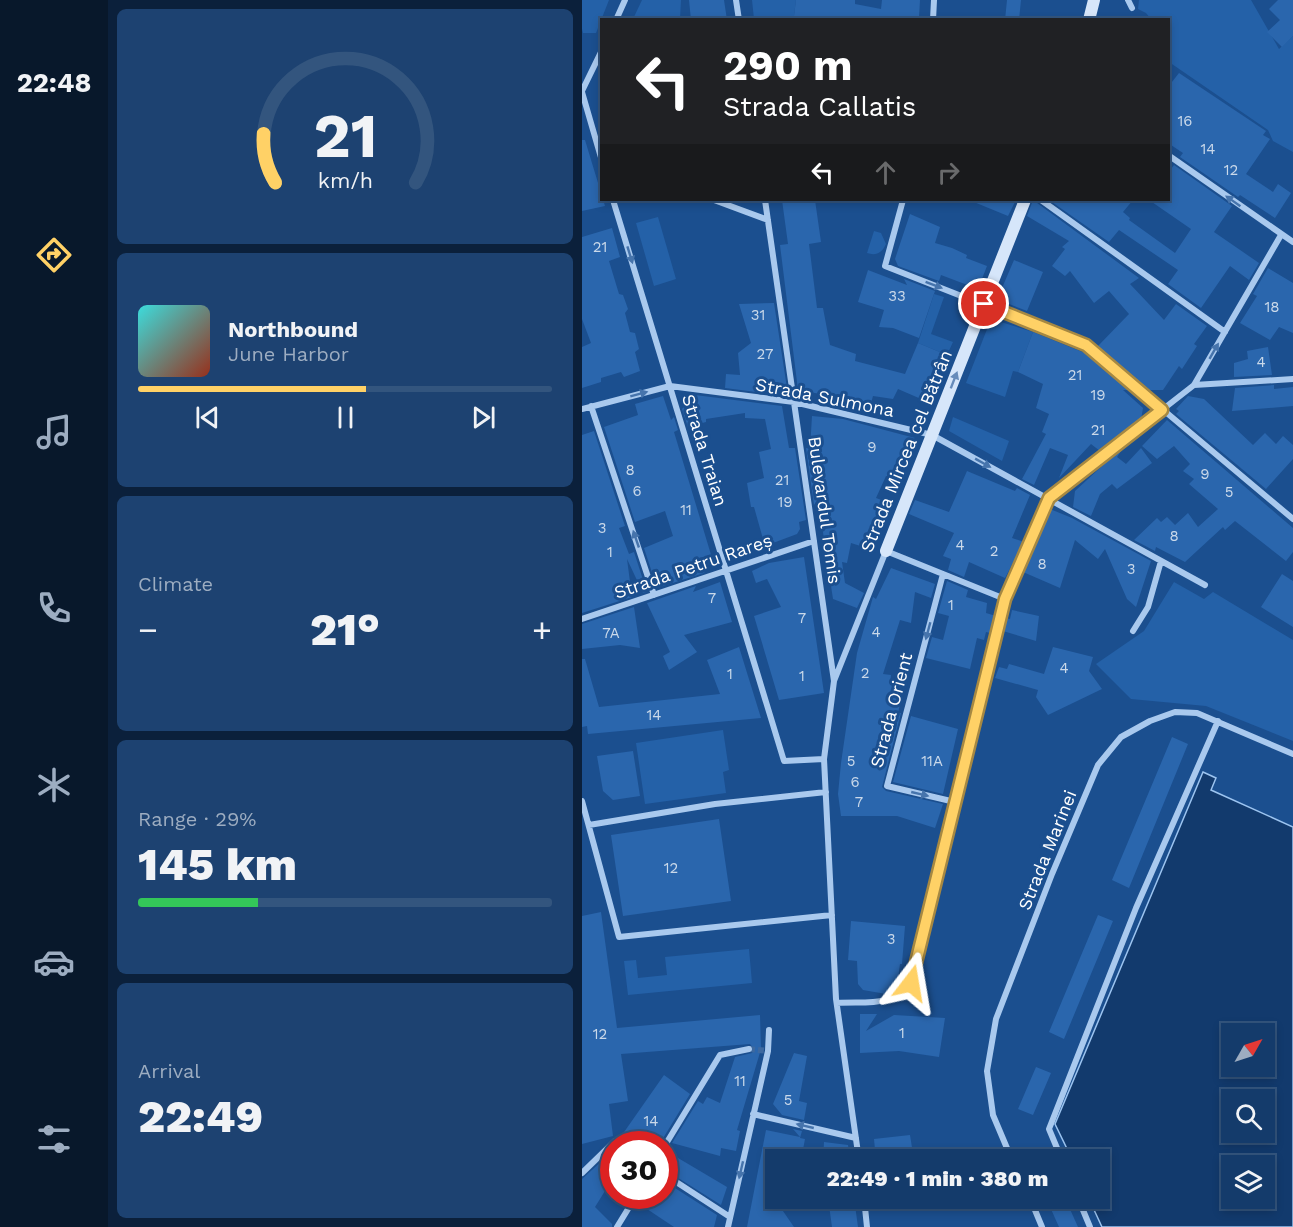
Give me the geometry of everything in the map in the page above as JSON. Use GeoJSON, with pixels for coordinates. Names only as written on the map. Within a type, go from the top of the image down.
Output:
{"type":"FeatureCollection","features":[{"type":"Feature","properties":{"kind":"street"},"geometry":{"type":"LineString","coordinates":[[617,18],[625,0]]}},
{"type":"Feature","properties":{"kind":"street"},"geometry":{"type":"LineString","coordinates":[[736,0],[739,18]]}},
{"type":"Feature","properties":{"kind":"street"},"geometry":{"type":"LineString","coordinates":[[933,18],[934,0]]}},
{"type":"Feature","properties":{"kind":"street"},"geometry":{"type":"LineString","coordinates":[[1090,18],[1094,0]]}},
{"type":"Feature","properties":{"kind":"street"},"geometry":{"type":"LineString","coordinates":[[1128,0],[1132,8]]}},
{"type":"Feature","properties":{"kind":"street"},"geometry":{"type":"LineString","coordinates":[[600,54],[582,92],[600,154]]}},
{"type":"Feature","properties":{"kind":"street"},"geometry":{"type":"LineString","coordinates":[[1170,156],[1293,242]]}},
{"type":"Feature","properties":{"kind":"street","name":"Strada Traian"},"geometry":{"type":"LineString","coordinates":[[613,201],[784,761],[824,759]]}},
{"type":"Feature","properties":{"kind":"street"},"geometry":{"type":"LineString","coordinates":[[717,201],[768,220]]}},
{"type":"Feature","properties":{"kind":"street","name":"Bulevardul Tomis"},"geometry":{"type":"LineString","coordinates":[[765,201],[834,681]]}},
{"type":"Feature","properties":{"kind":"street"},"geometry":{"type":"LineString","coordinates":[[903,201],[885,266],[1086,345],[1293,519]]}},
{"type":"Feature","properties":{"kind":"street","name":"Strada Mircea cel Bătrân"},"geometry":{"type":"LineString","coordinates":[[858,1149],[836,1001],[824,759],[834,681],[1025,201]]}},
{"type":"Feature","properties":{"kind":"street"},"geometry":{"type":"LineString","coordinates":[[1042,201],[1225,332]]}},
{"type":"Feature","properties":{"kind":"street"},"geometry":{"type":"LineString","coordinates":[[836,1001],[891,1000],[900,996],[911,983],[1005,599],[1049,498],[1194,385],[1281,235]]}},
{"type":"Feature","properties":{"kind":"street"},"geometry":{"type":"LineString","coordinates":[[1194,385],[1293,378]]}},
{"type":"Feature","properties":{"kind":"street","name":"Strada Sulmona"},"geometry":{"type":"LineString","coordinates":[[582,409],[670,386],[794,402],[932,435],[1205,585]]}},
{"type":"Feature","properties":{"kind":"street"},"geometry":{"type":"LineString","coordinates":[[591,406],[654,595]]}},
{"type":"Feature","properties":{"kind":"street","name":"Strada Petru Rareș"},"geometry":{"type":"LineString","coordinates":[[582,619],[814,541]]}},
{"type":"Feature","properties":{"kind":"street"},"geometry":{"type":"LineString","coordinates":[[886,551],[1005,599]]}},
{"type":"Feature","properties":{"kind":"street"},"geometry":{"type":"LineString","coordinates":[[1133,631],[1148,607],[1161,561]]}},
{"type":"Feature","properties":{"kind":"street","name":"Strada Orient"},"geometry":{"type":"LineString","coordinates":[[943,574],[887,786],[955,802]]}},
{"type":"Feature","properties":{"kind":"street","name":"Strada Marinei"},"geometry":{"type":"LineString","coordinates":[[1007,1149],[993,1115],[987,1071],[996,1020],[1052,874],[1098,765],[1121,736],[1150,720],[1175,712],[1197,713],[1293,754]]}},
{"type":"Feature","properties":{"kind":"street"},"geometry":{"type":"LineString","coordinates":[[1057,1149],[1049,1129],[1136,908],[1218,721]]}},
{"type":"Feature","properties":{"kind":"street"},"geometry":{"type":"LineString","coordinates":[[589,825],[715,804],[826,792]]}},
{"type":"Feature","properties":{"kind":"street"},"geometry":{"type":"LineString","coordinates":[[582,801],[619,938],[832,915]]}},
{"type":"Feature","properties":{"kind":"street"},"geometry":{"type":"LineString","coordinates":[[728,1227],[768,1051],[769,1030]]}},
{"type":"Feature","properties":{"kind":"street"},"geometry":{"type":"LineString","coordinates":[[674,1131],[720,1055],[749,1049]]}},
{"type":"Feature","properties":{"kind":"street"},"geometry":{"type":"LineString","coordinates":[[753,1114],[856,1138]]}},
{"type":"Feature","properties":{"kind":"street"},"geometry":{"type":"LineString","coordinates":[[582,1173],[600,1157]]}},
{"type":"Feature","properties":{"kind":"street"},"geometry":{"type":"LineString","coordinates":[[678,1183],[730,1217]]}},
{"type":"Feature","properties":{"kind":"street"},"geometry":{"type":"LineString","coordinates":[[617,1227],[628,1209]]}},
{"type":"Feature","properties":{"kind":"street"},"geometry":{"type":"LineString","coordinates":[[865,1209],[867,1227]]}},
{"type":"Feature","properties":{"kind":"street"},"geometry":{"type":"LineString","coordinates":[[1035,1209],[1042,1227]]}},
{"type":"Feature","properties":{"kind":"street"},"geometry":{"type":"LineString","coordinates":[[1083,1209],[1090,1227]]}},
{"type":"Feature","properties":{"kind":"shaded area"},"geometry":{"type":"Polygon","coordinates":[[[582,0],[609,0],[596,33],[583,33],[582,0]]]}},
{"type":"Feature","properties":{"kind":"shaded area"},"geometry":{"type":"Polygon","coordinates":[[[642,0],[681,0],[680,18],[633,18],[642,0]]]}},
{"type":"Feature","properties":{"kind":"shaded area"},"geometry":{"type":"Polygon","coordinates":[[[752,0],[796,0],[794,16],[800,17],[800,18],[754,18],[752,0]]]}},
{"type":"Feature","properties":{"kind":"shaded area"},"geometry":{"type":"Polygon","coordinates":[[[1139,0],[1251,0],[1279,49],[1293,36],[1293,152],[1273,141],[1268,130],[1170,63],[1170,18],[1150,18],[1138,9],[1139,0]]]}},
{"type":"Feature","properties":{"kind":"shaded area"},"geometry":{"type":"Polygon","coordinates":[[[658,217],[676,279],[654,286],[636,223],[658,217]]]}},
{"type":"Feature","properties":{"kind":"shaded area"},"geometry":{"type":"Polygon","coordinates":[[[874,231],[881,233],[886,244],[883,250],[870,254],[867,253],[874,231]]]}},
{"type":"Feature","properties":{"kind":"shaded area"},"geometry":{"type":"Polygon","coordinates":[[[934,294],[944,297],[931,334],[953,342],[947,355],[918,343],[934,294]]]}},
{"type":"Feature","properties":{"kind":"shaded area"},"geometry":{"type":"Polygon","coordinates":[[[991,319],[1033,332],[1018,372],[1013,371],[1005,397],[966,383],[991,319]]]}},
{"type":"Feature","properties":{"kind":"shaded area"},"geometry":{"type":"Polygon","coordinates":[[[953,417],[1009,441],[1002,461],[949,431],[953,417]]]}},
{"type":"Feature","properties":{"kind":"shaded area"},"geometry":{"type":"Polygon","coordinates":[[[1174,582],[1204,599],[1213,592],[1293,640],[1293,741],[1206,706],[1131,699],[1096,664],[1144,631],[1174,582]]]}},
{"type":"Feature","properties":{"kind":"shaded area"},"geometry":{"type":"Polygon","coordinates":[[[723,730],[729,770],[723,772],[726,793],[645,804],[636,743],[723,730]]]}},
{"type":"Feature","properties":{"kind":"shaded area"},"geometry":{"type":"Polygon","coordinates":[[[1203,772],[1216,778],[1211,790],[1293,827],[1293,1227],[1102,1227],[1094,1209],[1110,1209],[1110,1149],[1067,1149],[1055,1124],[1203,772]]]}},
{"type":"Feature","properties":{"kind":"shaded area"},"geometry":{"type":"Polygon","coordinates":[[[749,949],[752,983],[628,995],[624,961],[636,960],[638,978],[667,975],[665,957],[749,949]]]}},
{"type":"Feature","properties":{"kind":"building"},"geometry":{"type":"Polygon","coordinates":[[[689,0],[724,0],[727,18],[691,18],[689,0]]]}},
{"type":"Feature","properties":{"kind":"building"},"geometry":{"type":"Polygon","coordinates":[[[796,0],[855,0],[855,4],[881,9],[882,0],[920,0],[919,18],[800,18],[794,16],[796,0]]]}},
{"type":"Feature","properties":{"kind":"building"},"geometry":{"type":"Polygon","coordinates":[[[1007,0],[1021,0],[1019,18],[1005,18],[1007,0]]]}},
{"type":"Feature","properties":{"kind":"building"},"geometry":{"type":"Polygon","coordinates":[[[1278,0],[1293,0],[1293,36],[1282,47],[1267,32],[1280,20],[1269,9],[1278,0]]]}},
{"type":"Feature","properties":{"kind":"building"},"geometry":{"type":"Polygon","coordinates":[[[1179,73],[1266,131],[1263,135],[1270,139],[1246,174],[1273,192],[1278,184],[1291,193],[1275,218],[1240,195],[1238,197],[1180,157],[1183,153],[1170,144],[1170,84],[1179,73]]]}},
{"type":"Feature","properties":{"kind":"building"},"geometry":{"type":"Polygon","coordinates":[[[582,140],[585,140],[600,190],[600,201],[603,201],[605,206],[582,211],[582,140]]]}},
{"type":"Feature","properties":{"kind":"building"},"geometry":{"type":"Polygon","coordinates":[[[1174,165],[1232,206],[1214,232],[1259,263],[1249,280],[1230,266],[1201,308],[1168,284],[1178,270],[1119,230],[1109,242],[1050,201],[1132,201],[1123,212],[1130,218],[1129,220],[1175,253],[1191,229],[1150,201],[1170,201],[1170,170],[1174,165]]]}},
{"type":"Feature","properties":{"kind":"building"},"geometry":{"type":"Polygon","coordinates":[[[782,201],[815,201],[821,242],[809,244],[817,308],[823,308],[830,345],[856,354],[855,361],[905,374],[918,343],[947,355],[928,402],[898,389],[893,399],[873,396],[871,403],[798,390],[780,245],[788,244],[782,201]]]}},
{"type":"Feature","properties":{"kind":"building"},"geometry":{"type":"Polygon","coordinates":[[[971,201],[1016,201],[1008,216],[971,201]]]}},
{"type":"Feature","properties":{"kind":"building"},"geometry":{"type":"Polygon","coordinates":[[[1034,201],[1139,278],[1130,284],[1164,320],[1176,304],[1207,326],[1194,344],[1197,346],[1182,369],[1179,366],[1163,390],[1148,390],[1097,347],[1129,314],[1109,291],[1094,303],[1070,271],[1065,276],[1052,266],[1065,249],[1062,247],[1069,241],[1027,216],[1034,201]]]}},
{"type":"Feature","properties":{"kind":"building"},"geometry":{"type":"Polygon","coordinates":[[[910,214],[940,227],[935,243],[952,248],[967,255],[966,258],[987,266],[978,289],[941,275],[939,281],[898,266],[895,259],[910,214]]]}},
{"type":"Feature","properties":{"kind":"building"},"geometry":{"type":"Polygon","coordinates":[[[612,228],[620,257],[609,261],[619,294],[623,295],[628,309],[625,313],[630,332],[635,333],[639,349],[635,352],[640,371],[624,377],[621,372],[601,378],[601,382],[582,388],[582,347],[591,343],[582,319],[582,237],[612,228]]]}},
{"type":"Feature","properties":{"kind":"building"},"geometry":{"type":"Polygon","coordinates":[[[1014,260],[1043,272],[1027,311],[1004,302],[999,295],[1014,260]]]}},
{"type":"Feature","properties":{"kind":"building"},"geometry":{"type":"Polygon","coordinates":[[[1268,268],[1293,283],[1293,333],[1279,327],[1270,340],[1240,323],[1257,296],[1253,294],[1268,268]]]}},
{"type":"Feature","properties":{"kind":"building"},"geometry":{"type":"Polygon","coordinates":[[[868,270],[907,285],[904,279],[935,291],[919,338],[893,328],[879,327],[884,310],[858,302],[868,270]]]}},
{"type":"Feature","properties":{"kind":"building"},"geometry":{"type":"Polygon","coordinates":[[[774,303],[787,388],[780,386],[781,395],[725,388],[726,374],[740,375],[738,353],[751,343],[739,304],[774,303]]]}},
{"type":"Feature","properties":{"kind":"building"},"geometry":{"type":"Polygon","coordinates":[[[1033,332],[1090,355],[1132,390],[1123,390],[1143,408],[1141,420],[1100,451],[1091,444],[1059,478],[1068,455],[1050,448],[1034,485],[1022,479],[1046,434],[1042,432],[1049,414],[1036,408],[1043,384],[1018,372],[1033,332]]]}},
{"type":"Feature","properties":{"kind":"building"},"geometry":{"type":"Polygon","coordinates":[[[1268,347],[1272,375],[1234,377],[1234,363],[1248,359],[1247,351],[1268,347]]]}},
{"type":"Feature","properties":{"kind":"building"},"geometry":{"type":"Polygon","coordinates":[[[1274,385],[1274,389],[1293,387],[1293,406],[1232,411],[1235,388],[1274,385]]]}},
{"type":"Feature","properties":{"kind":"building"},"geometry":{"type":"Polygon","coordinates":[[[695,395],[782,406],[789,448],[795,448],[806,520],[799,522],[800,529],[797,534],[765,546],[754,507],[751,507],[747,483],[764,478],[759,452],[771,449],[765,419],[745,418],[745,413],[706,419],[706,422],[688,427],[682,409],[695,395]]]}},
{"type":"Feature","properties":{"kind":"building"},"geometry":{"type":"Polygon","coordinates":[[[663,396],[671,420],[674,417],[678,430],[674,432],[712,558],[704,573],[657,588],[644,548],[673,536],[665,511],[635,522],[604,427],[638,415],[635,404],[663,396]]]}},
{"type":"Feature","properties":{"kind":"building"},"geometry":{"type":"Polygon","coordinates":[[[1188,396],[1204,399],[1253,445],[1265,433],[1276,444],[1283,436],[1293,445],[1293,459],[1266,489],[1176,414],[1179,411],[1176,409],[1188,396]]]}},
{"type":"Feature","properties":{"kind":"building"},"geometry":{"type":"Polygon","coordinates":[[[812,416],[843,419],[915,438],[899,480],[886,476],[876,498],[890,503],[873,550],[851,543],[847,563],[842,562],[845,583],[864,593],[857,608],[833,599],[818,499],[814,505],[806,448],[810,449],[812,416]]]}},
{"type":"Feature","properties":{"kind":"building"},"geometry":{"type":"Polygon","coordinates":[[[1167,420],[1293,528],[1293,552],[1286,561],[1235,521],[1225,530],[1223,527],[1185,562],[1156,547],[1155,551],[1134,540],[1157,518],[1161,522],[1167,517],[1175,525],[1188,513],[1198,527],[1218,509],[1189,484],[1194,479],[1183,471],[1190,464],[1174,446],[1157,459],[1142,446],[1167,420]]]}},
{"type":"Feature","properties":{"kind":"building"},"geometry":{"type":"Polygon","coordinates":[[[594,431],[625,526],[619,528],[629,554],[634,552],[647,592],[643,593],[627,559],[632,597],[582,613],[582,435],[594,431]]]}},
{"type":"Feature","properties":{"kind":"building"},"geometry":{"type":"Polygon","coordinates":[[[1125,445],[1117,457],[1126,464],[1141,448],[1152,463],[1117,489],[1112,484],[1100,494],[1091,516],[1073,507],[1075,491],[1125,445]]]}},
{"type":"Feature","properties":{"kind":"building"},"geometry":{"type":"Polygon","coordinates":[[[967,471],[1015,491],[1017,488],[1030,495],[1012,538],[1024,542],[1005,578],[969,562],[964,577],[948,570],[951,559],[943,556],[954,533],[909,514],[915,500],[949,512],[967,471]]]}},
{"type":"Feature","properties":{"kind":"building"},"geometry":{"type":"Polygon","coordinates":[[[1050,509],[1072,518],[1151,561],[1136,607],[1127,599],[1105,549],[1098,559],[1075,540],[1060,588],[1023,572],[1050,509]]]}},
{"type":"Feature","properties":{"kind":"building"},"geometry":{"type":"Polygon","coordinates":[[[804,557],[824,693],[779,700],[754,616],[781,607],[767,579],[756,583],[752,571],[769,563],[804,557]]]}},
{"type":"Feature","properties":{"kind":"building"},"geometry":{"type":"Polygon","coordinates":[[[891,568],[935,584],[931,598],[915,592],[911,623],[900,620],[883,674],[891,675],[890,684],[904,687],[898,713],[901,713],[882,787],[886,791],[943,804],[935,828],[897,816],[841,816],[838,794],[841,763],[857,653],[873,597],[876,599],[891,568]]]}},
{"type":"Feature","properties":{"kind":"building"},"geometry":{"type":"Polygon","coordinates":[[[1282,574],[1293,581],[1293,627],[1261,607],[1282,574]]]}},
{"type":"Feature","properties":{"kind":"building"},"geometry":{"type":"Polygon","coordinates":[[[947,581],[968,590],[966,597],[987,603],[986,613],[996,616],[990,633],[986,632],[984,640],[977,638],[970,669],[926,658],[932,637],[943,640],[949,616],[938,613],[947,581]]]}},
{"type":"Feature","properties":{"kind":"building"},"geometry":{"type":"Polygon","coordinates":[[[720,582],[732,622],[684,635],[697,652],[669,670],[663,656],[670,652],[647,603],[696,586],[693,592],[720,582]]]}},
{"type":"Feature","properties":{"kind":"building"},"geometry":{"type":"Polygon","coordinates":[[[634,607],[640,648],[620,645],[582,649],[582,624],[634,607]]]}},
{"type":"Feature","properties":{"kind":"building"},"geometry":{"type":"Polygon","coordinates":[[[1012,610],[1039,616],[1036,641],[1003,631],[1006,618],[1010,619],[1012,610]]]}},
{"type":"Feature","properties":{"kind":"building"},"geometry":{"type":"Polygon","coordinates":[[[739,647],[761,718],[588,734],[587,726],[582,727],[582,659],[585,659],[599,707],[720,694],[707,660],[739,647]]]}},
{"type":"Feature","properties":{"kind":"building"},"geometry":{"type":"Polygon","coordinates":[[[1053,647],[1093,657],[1089,671],[1102,689],[1048,715],[1036,697],[1038,690],[995,678],[999,667],[1007,669],[1009,664],[1044,674],[1053,647]]]}},
{"type":"Feature","properties":{"kind":"building"},"geometry":{"type":"Polygon","coordinates":[[[911,716],[958,729],[943,794],[893,782],[911,716]]]}},
{"type":"Feature","properties":{"kind":"building"},"geometry":{"type":"Polygon","coordinates":[[[1172,737],[1188,744],[1129,888],[1112,880],[1172,737]]]}},
{"type":"Feature","properties":{"kind":"building"},"geometry":{"type":"Polygon","coordinates":[[[633,751],[640,796],[613,800],[603,791],[597,756],[633,751]]]}},
{"type":"Feature","properties":{"kind":"building"},"geometry":{"type":"Polygon","coordinates":[[[719,819],[731,901],[623,916],[611,835],[719,819]]]}},
{"type":"Feature","properties":{"kind":"building"},"geometry":{"type":"Polygon","coordinates":[[[601,912],[617,1028],[760,1015],[761,1049],[737,1130],[740,1131],[736,1151],[721,1148],[720,1156],[678,1145],[678,1133],[698,1101],[703,1104],[707,1097],[720,1103],[735,1057],[752,1053],[754,1049],[750,1044],[621,1054],[628,1101],[609,1104],[612,1131],[600,1131],[600,1139],[582,1144],[582,916],[601,912]]]}},
{"type":"Feature","properties":{"kind":"building"},"geometry":{"type":"Polygon","coordinates":[[[1098,915],[1113,921],[1064,1039],[1049,1032],[1098,915]]]}},
{"type":"Feature","properties":{"kind":"building"},"geometry":{"type":"Polygon","coordinates":[[[851,921],[905,926],[902,964],[900,964],[897,985],[892,992],[886,994],[863,990],[858,984],[857,961],[848,960],[851,921]]]}},
{"type":"Feature","properties":{"kind":"building"},"geometry":{"type":"Polygon","coordinates":[[[860,1014],[877,1014],[866,1031],[894,1015],[945,1018],[939,1057],[899,1051],[860,1053],[860,1014]]]}},
{"type":"Feature","properties":{"kind":"building"},"geometry":{"type":"Polygon","coordinates":[[[794,1053],[807,1056],[799,1101],[807,1103],[804,1120],[782,1115],[773,1104],[794,1053]]]}},
{"type":"Feature","properties":{"kind":"building"},"geometry":{"type":"Polygon","coordinates":[[[1036,1067],[1051,1073],[1033,1115],[1018,1109],[1036,1067]]]}},
{"type":"Feature","properties":{"kind":"building"},"geometry":{"type":"Polygon","coordinates":[[[664,1075],[690,1094],[667,1131],[625,1131],[664,1075]]]}},
{"type":"Feature","properties":{"kind":"building"},"geometry":{"type":"Polygon","coordinates":[[[793,1129],[802,1131],[800,1138],[805,1139],[803,1149],[765,1149],[765,1209],[782,1209],[794,1227],[747,1227],[766,1130],[800,1137],[793,1129]]]}},
{"type":"Feature","properties":{"kind":"building"},"geometry":{"type":"Polygon","coordinates":[[[910,1135],[912,1149],[875,1149],[874,1139],[910,1135]]]}},
{"type":"Feature","properties":{"kind":"building"},"geometry":{"type":"Polygon","coordinates":[[[824,1142],[848,1145],[849,1149],[824,1149],[824,1142]]]}},
{"type":"Feature","properties":{"kind":"building"},"geometry":{"type":"Polygon","coordinates":[[[678,1158],[727,1187],[721,1205],[678,1178],[678,1158]]]}},
{"type":"Feature","properties":{"kind":"building"},"geometry":{"type":"Polygon","coordinates":[[[600,1163],[600,1199],[595,1207],[612,1224],[612,1227],[582,1227],[582,1179],[600,1163]]]}},
{"type":"Feature","properties":{"kind":"building"},"geometry":{"type":"Polygon","coordinates":[[[678,1190],[717,1215],[714,1227],[674,1227],[647,1209],[678,1209],[678,1190]]]}},
{"type":"Feature","properties":{"kind":"building"},"geometry":{"type":"Polygon","coordinates":[[[830,1209],[856,1209],[858,1227],[832,1227],[830,1209]]]}},
{"type":"Feature","properties":{"kind":"building"},"geometry":{"type":"Polygon","coordinates":[[[1051,1209],[1070,1209],[1078,1227],[1059,1227],[1051,1209]]]}},
{"type":"Feature","properties":{"kind":"tunnel"},"geometry":{"type":"LineString","coordinates":[[749,1049],[768,1051]]}},
{"type":"Feature","properties":{"kind":"route"},"geometry":{"type":"LineString","coordinates":[[911,983],[1005,599],[1049,498],[1162,410],[1086,345],[984,304]]}}]}
